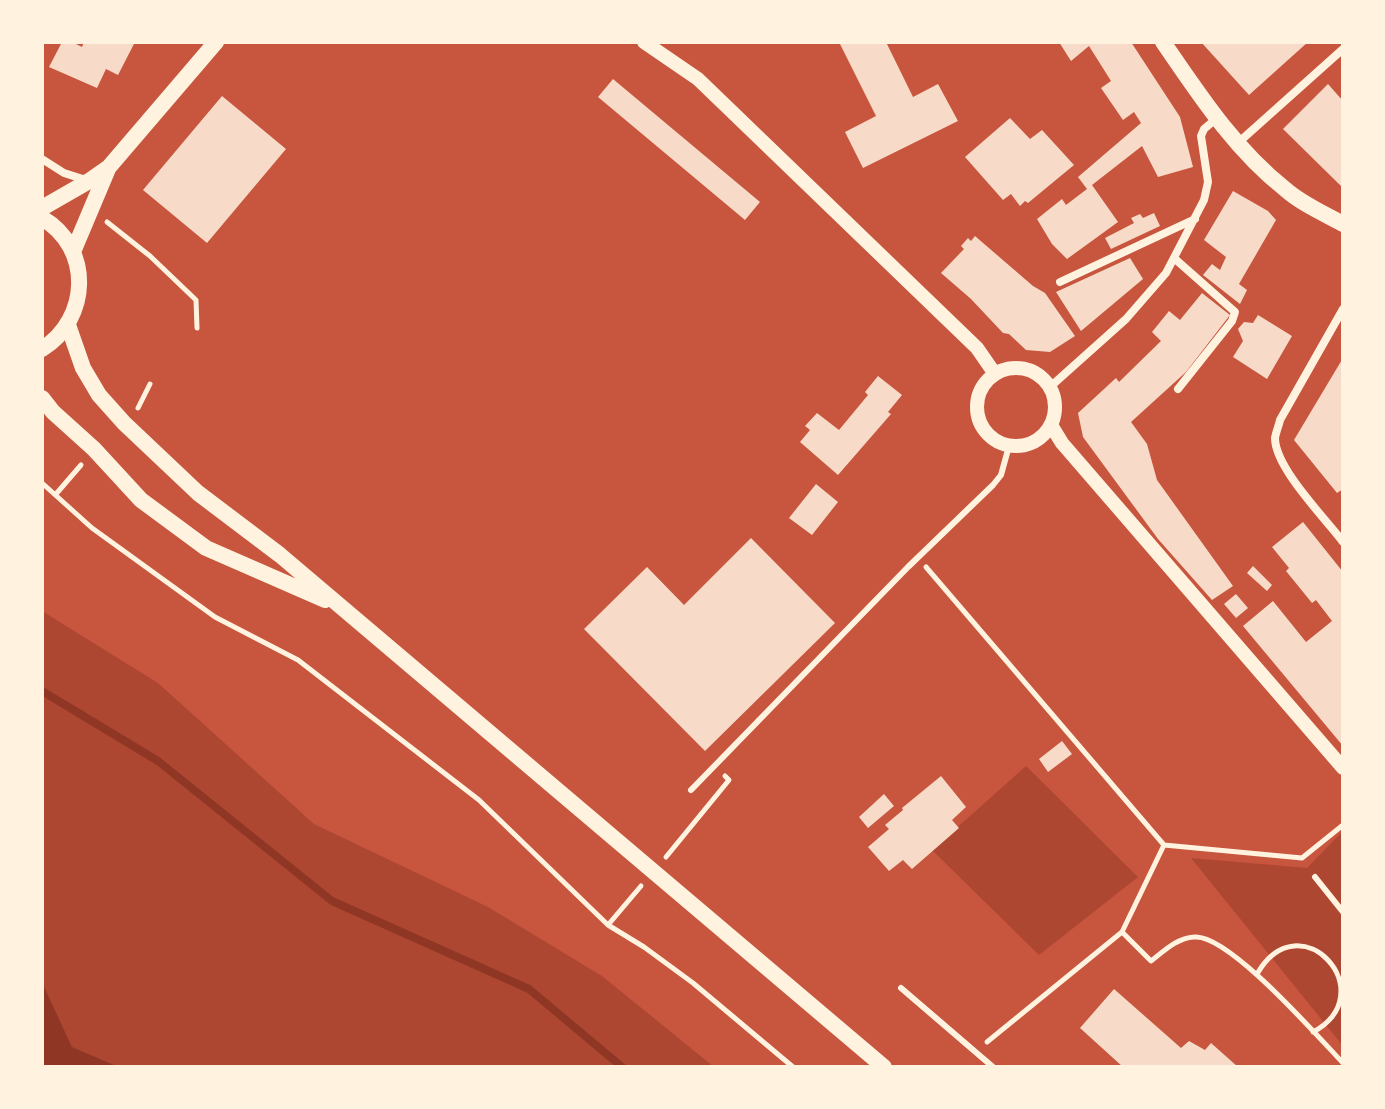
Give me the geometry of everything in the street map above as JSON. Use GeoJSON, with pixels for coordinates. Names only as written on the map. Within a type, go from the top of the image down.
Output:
{"type":"FeatureCollection","features":[{"type":"Feature","properties":{"kind":"main road"},"geometry":{"type":"LineString","coordinates":[[42,208],[109,167],[216,42]]}},
{"type":"Feature","properties":{"kind":"main road"},"geometry":{"type":"LineString","coordinates":[[1163,42],[1217,118],[1284,189],[1343,224]]}},
{"type":"Feature","properties":{"kind":"main road"},"geometry":{"type":"LineString","coordinates":[[73,252],[109,167]]}},
{"type":"Feature","properties":{"kind":"main road"},"geometry":{"type":"LineString","coordinates":[[42,218],[63,236],[73,252],[79,270],[80,289],[68,325],[54,342],[42,349]]}},
{"type":"Feature","properties":{"kind":"main road"},"geometry":{"type":"LineString","coordinates":[[68,325],[83,368],[99,395],[198,493],[280,555],[884,1067]]}},
{"type":"Feature","properties":{"kind":"main road"},"geometry":{"type":"LineString","coordinates":[[42,398],[141,500],[206,548],[338,605]]}},
{"type":"Feature","properties":{"kind":"street"},"geometry":{"type":"LineString","coordinates":[[644,42],[698,79],[977,348],[995,374]]}},
{"type":"Feature","properties":{"kind":"street"},"geometry":{"type":"LineString","coordinates":[[1239,142],[1343,49]]}},
{"type":"Feature","properties":{"kind":"street"},"geometry":{"type":"LineString","coordinates":[[1050,387],[1126,319],[1166,273],[1204,200],[1208,182],[1201,136],[1204,129],[1217,118]]}},
{"type":"Feature","properties":{"kind":"street"},"geometry":{"type":"LineString","coordinates":[[42,159],[64,173],[89,181]]}},
{"type":"Feature","properties":{"kind":"street"},"geometry":{"type":"LineString","coordinates":[[1060,282],[1195,218]]}},
{"type":"Feature","properties":{"kind":"street"},"geometry":{"type":"LineString","coordinates":[[1174,258],[1235,312],[1232,321],[1178,389]]}},
{"type":"Feature","properties":{"kind":"street"},"geometry":{"type":"LineString","coordinates":[[1343,309],[1280,420],[1275,437],[1279,455],[1292,476],[1343,542]]}},
{"type":"Feature","properties":{"kind":"street"},"geometry":{"type":"LineString","coordinates":[[1019,368],[1031,371],[1050,387],[1055,406],[1051,425],[1037,440],[1027,445],[1009,446],[989,435],[978,415],[980,392],[995,374],[1019,368]]}},
{"type":"Feature","properties":{"kind":"street"},"geometry":{"type":"LineString","coordinates":[[1051,425],[1062,443],[1343,768]]}},
{"type":"Feature","properties":{"kind":"lane"},"geometry":{"type":"LineString","coordinates":[[691,790],[918,557],[993,485],[1001,475],[1009,446]]}},
{"type":"Feature","properties":{"kind":"lane"},"geometry":{"type":"LineString","coordinates":[[1315,877],[1343,912]]}},
{"type":"Feature","properties":{"kind":"lane"},"geometry":{"type":"LineString","coordinates":[[901,988],[993,1067]]}},
{"type":"Feature","properties":{"kind":"path"},"geometry":{"type":"LineString","coordinates":[[108,210],[106,221],[150,256],[196,300],[197,328]]}},
{"type":"Feature","properties":{"kind":"path"},"geometry":{"type":"LineString","coordinates":[[56,494],[94,449]]}},
{"type":"Feature","properties":{"kind":"path"},"geometry":{"type":"LineString","coordinates":[[42,483],[92,528],[215,617],[298,660],[479,800],[608,925],[693,983],[793,1067]]}},
{"type":"Feature","properties":{"kind":"path"},"geometry":{"type":"LineString","coordinates":[[918,557],[1164,845],[1302,858],[1343,825]]}},
{"type":"Feature","properties":{"kind":"path"},"geometry":{"type":"LineString","coordinates":[[608,925],[729,780],[714,766]]}},
{"type":"Feature","properties":{"kind":"path"},"geometry":{"type":"LineString","coordinates":[[976,1050],[1122,932],[1164,845]]}},
{"type":"Feature","properties":{"kind":"path"},"geometry":{"type":"LineString","coordinates":[[1122,932],[1151,961],[1174,943],[1195,936],[1215,942],[1257,974],[1343,1063]]}},
{"type":"Feature","properties":{"kind":"path"},"geometry":{"type":"LineString","coordinates":[[1257,974],[1272,954],[1283,948],[1308,947],[1330,959],[1341,981],[1339,1006],[1324,1026],[1313,1032]]}},
{"type":"Feature","properties":{"kind":"shaded area"},"geometry":{"type":"Polygon","coordinates":[[[42,611],[158,683],[314,824],[488,907],[602,976],[714,1067],[119,1067],[72,1047],[42,982],[42,611]]]}},
{"type":"Feature","properties":{"kind":"shaded area"},"geometry":{"type":"Polygon","coordinates":[[[1026,766],[1138,877],[1039,955],[932,850],[1026,766]]]}},
{"type":"Feature","properties":{"kind":"shaded area"},"geometry":{"type":"Polygon","coordinates":[[[1343,831],[1343,1046],[1191,858],[1307,868],[1343,831]]]}},
{"type":"Feature","properties":{"kind":"shaded area"},"geometry":{"type":"Polygon","coordinates":[[[42,982],[72,1047],[119,1067],[42,1067],[42,982]]]}},
{"type":"Feature","properties":{"kind":"building"},"geometry":{"type":"Polygon","coordinates":[[[62,42],[72,42],[82,47],[84,42],[135,42],[118,75],[106,69],[97,88],[49,67],[62,42]]]}},
{"type":"Feature","properties":{"kind":"building"},"geometry":{"type":"Polygon","coordinates":[[[839,42],[886,42],[913,97],[938,84],[958,121],[863,168],[845,132],[876,116],[839,42]]]}},
{"type":"Feature","properties":{"kind":"building"},"geometry":{"type":"Polygon","coordinates":[[[1059,42],[1131,42],[1180,117],[1193,167],[1158,177],[1142,146],[1092,185],[1118,222],[1067,259],[1052,244],[1037,219],[1062,199],[1066,205],[1087,189],[1078,177],[1141,123],[1134,112],[1123,120],[1101,88],[1111,81],[1089,46],[1071,61],[1059,42]]]}},
{"type":"Feature","properties":{"kind":"building"},"geometry":{"type":"Polygon","coordinates":[[[1201,42],[1308,42],[1249,95],[1201,42]]]}},
{"type":"Feature","properties":{"kind":"building"},"geometry":{"type":"Polygon","coordinates":[[[613,79],[760,202],[745,220],[598,97],[613,79]]]}},
{"type":"Feature","properties":{"kind":"building"},"geometry":{"type":"Polygon","coordinates":[[[1328,84],[1343,101],[1343,188],[1283,129],[1328,84]]]}},
{"type":"Feature","properties":{"kind":"building"},"geometry":{"type":"Polygon","coordinates":[[[222,96],[286,149],[207,243],[143,190],[222,96]]]}},
{"type":"Feature","properties":{"kind":"building"},"geometry":{"type":"Polygon","coordinates":[[[1010,118],[1030,139],[1042,130],[1074,165],[1028,203],[1025,201],[1020,206],[1011,194],[1003,200],[965,157],[1010,118]]]}},
{"type":"Feature","properties":{"kind":"building"},"geometry":{"type":"Polygon","coordinates":[[[1233,191],[1268,211],[1276,220],[1239,284],[1247,290],[1240,304],[1203,275],[1212,264],[1220,270],[1226,257],[1204,240],[1233,191]]]}},
{"type":"Feature","properties":{"kind":"building"},"geometry":{"type":"Polygon","coordinates":[[[1154,213],[1160,226],[1111,249],[1105,238],[1134,223],[1131,218],[1140,214],[1143,218],[1154,213]]]}},
{"type":"Feature","properties":{"kind":"building"},"geometry":{"type":"Polygon","coordinates":[[[975,236],[1045,293],[1075,336],[1050,352],[1026,350],[1009,334],[1003,333],[941,273],[964,249],[961,246],[968,238],[971,241],[975,236]]]}},
{"type":"Feature","properties":{"kind":"building"},"geometry":{"type":"Polygon","coordinates":[[[1130,258],[1143,279],[1081,331],[1056,292],[1130,258]]]}},
{"type":"Feature","properties":{"kind":"building"},"geometry":{"type":"Polygon","coordinates":[[[1202,293],[1230,315],[1186,372],[1131,422],[1147,444],[1157,480],[1233,586],[1212,600],[1158,539],[1083,437],[1078,413],[1116,378],[1119,382],[1161,341],[1152,332],[1169,311],[1180,320],[1202,293]]]}},
{"type":"Feature","properties":{"kind":"building"},"geometry":{"type":"Polygon","coordinates":[[[1258,315],[1292,336],[1267,379],[1233,357],[1243,341],[1238,329],[1244,322],[1253,323],[1258,315]]]}},
{"type":"Feature","properties":{"kind":"building"},"geometry":{"type":"Polygon","coordinates":[[[1343,358],[1343,489],[1337,493],[1294,440],[1343,358]]]}},
{"type":"Feature","properties":{"kind":"building"},"geometry":{"type":"Polygon","coordinates":[[[878,376],[902,395],[888,412],[891,414],[838,475],[800,442],[810,430],[805,426],[817,413],[839,430],[868,395],[865,392],[878,376]]]}},
{"type":"Feature","properties":{"kind":"building"},"geometry":{"type":"Polygon","coordinates":[[[816,484],[838,502],[812,535],[789,518],[816,484]]]}},
{"type":"Feature","properties":{"kind":"building"},"geometry":{"type":"Polygon","coordinates":[[[1303,522],[1343,572],[1343,746],[1243,626],[1273,601],[1306,642],[1332,621],[1316,600],[1312,603],[1286,571],[1289,568],[1272,547],[1303,522]]]}},
{"type":"Feature","properties":{"kind":"building"},"geometry":{"type":"Polygon","coordinates":[[[751,538],[835,623],[705,751],[584,629],[647,567],[684,605],[751,538]]]}},
{"type":"Feature","properties":{"kind":"building"},"geometry":{"type":"Polygon","coordinates":[[[1253,566],[1272,585],[1267,591],[1247,573],[1253,566]]]}},
{"type":"Feature","properties":{"kind":"building"},"geometry":{"type":"Polygon","coordinates":[[[1236,594],[1248,608],[1236,618],[1224,604],[1236,594]]]}},
{"type":"Feature","properties":{"kind":"building"},"geometry":{"type":"Polygon","coordinates":[[[1062,741],[1072,754],[1048,772],[1039,759],[1062,741]]]}},
{"type":"Feature","properties":{"kind":"building"},"geometry":{"type":"Polygon","coordinates":[[[941,776],[966,807],[952,820],[959,828],[912,869],[903,860],[889,871],[868,847],[889,829],[885,825],[902,808],[941,776]]]}},
{"type":"Feature","properties":{"kind":"building"},"geometry":{"type":"Polygon","coordinates":[[[884,794],[894,806],[868,828],[859,817],[884,794]]]}},
{"type":"Feature","properties":{"kind":"building"},"geometry":{"type":"Polygon","coordinates":[[[1114,989],[1181,1048],[1189,1041],[1205,1050],[1211,1043],[1238,1067],[1123,1067],[1080,1028],[1114,989]]]}},
{"type":"Feature","properties":{"kind":"waterway"},"geometry":{"type":"LineString","coordinates":[[42,691],[158,761],[332,901],[529,989],[622,1067]]}}]}
